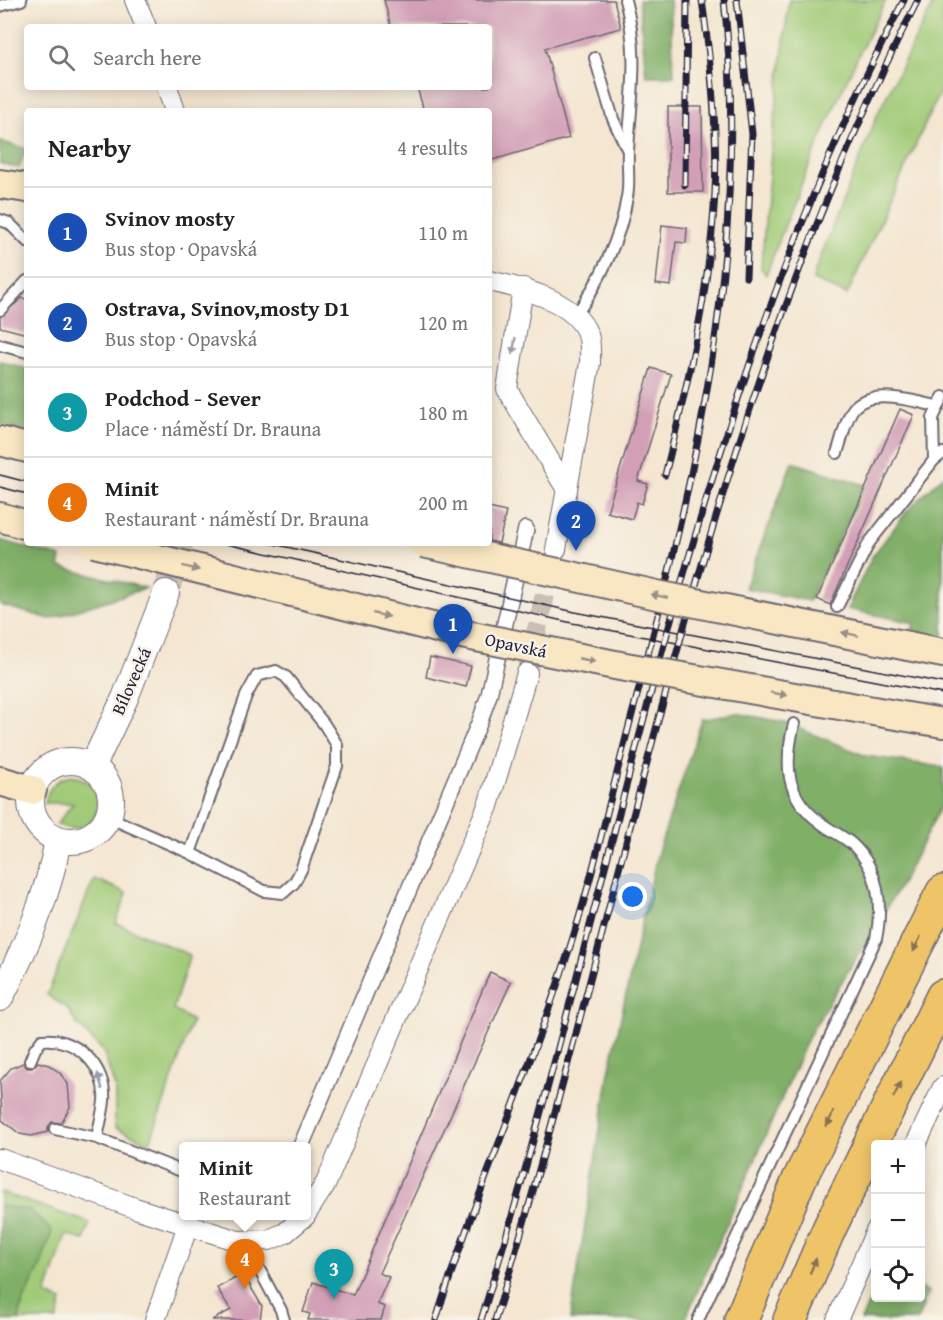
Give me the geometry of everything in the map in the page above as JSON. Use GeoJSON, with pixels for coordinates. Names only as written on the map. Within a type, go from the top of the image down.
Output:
{"type":"FeatureCollection","features":[{"type":"Feature","properties":{"kind":"highway"},"geometry":{"type":"LineString","coordinates":[[741,1320],[799,1180],[943,892]]}},
{"type":"Feature","properties":{"kind":"highway"},"geometry":{"type":"LineString","coordinates":[[790,1320],[829,1229],[943,996]]}},
{"type":"Feature","properties":{"kind":"main road"},"geometry":{"type":"LineString","coordinates":[[0,184],[24,188]]}},
{"type":"Feature","properties":{"kind":"main road"},"geometry":{"type":"LineString","coordinates":[[0,441],[24,447]]}},
{"type":"Feature","properties":{"kind":"main road"},"geometry":{"type":"LineString","coordinates":[[0,517],[24,524]]}},
{"type":"Feature","properties":{"kind":"main road","name":"Opavská"},"geometry":{"type":"LineString","coordinates":[[106,546],[457,633],[620,666],[943,723]]}},
{"type":"Feature","properties":{"kind":"main road"},"geometry":{"type":"LineString","coordinates":[[436,546],[657,595],[943,653]]}},
{"type":"Feature","properties":{"kind":"main road"},"geometry":{"type":"LineString","coordinates":[[0,781],[32,790]]}},
{"type":"Feature","properties":{"kind":"street"},"geometry":{"type":"LineString","coordinates":[[135,0],[145,24]]}},
{"type":"Feature","properties":{"kind":"street"},"geometry":{"type":"LineString","coordinates":[[168,90],[174,108]]}},
{"type":"Feature","properties":{"kind":"street"},"geometry":{"type":"LineString","coordinates":[[492,282],[523,288],[576,315],[588,336],[590,363],[556,549]]}},
{"type":"Feature","properties":{"kind":"street"},"geometry":{"type":"LineString","coordinates":[[523,288],[507,389],[567,490]]}},
{"type":"Feature","properties":{"kind":"street"},"geometry":{"type":"LineString","coordinates":[[303,1142],[480,721],[489,695],[526,529]]}},
{"type":"Feature","properties":{"kind":"street","name":"Bílovecká"},"geometry":{"type":"LineString","coordinates":[[92,767],[125,698],[166,593]]}},
{"type":"Feature","properties":{"kind":"street"},"geometry":{"type":"LineString","coordinates":[[311,1207],[326,1183],[488,806],[527,673]]}},
{"type":"Feature","properties":{"kind":"street"},"geometry":{"type":"LineString","coordinates":[[68,761],[92,767],[99,772],[109,789],[111,798],[108,817],[102,827],[82,840],[58,840],[48,835],[33,818],[30,807],[32,790],[37,779],[56,764],[68,761]]}},
{"type":"Feature","properties":{"kind":"street"},"geometry":{"type":"LineString","coordinates":[[0,998],[40,913],[53,870],[58,840]]}},
{"type":"Feature","properties":{"kind":"street"},"geometry":{"type":"LineString","coordinates":[[917,1140],[943,1087]]}},
{"type":"Feature","properties":{"kind":"street"},"geometry":{"type":"LineString","coordinates":[[0,1159],[179,1217]]}},
{"type":"Feature","properties":{"kind":"street"},"geometry":{"type":"LineString","coordinates":[[155,1320],[189,1220],[245,1243],[269,1239],[285,1233],[300,1220]]}},
{"type":"Feature","properties":{"kind":"street"},"geometry":{"type":"LineString","coordinates":[[837,1320],[871,1242]]}},
{"type":"Feature","properties":{"kind":"lane"},"geometry":{"type":"LineString","coordinates":[[0,6],[21,0]]}},
{"type":"Feature","properties":{"kind":"lane"},"geometry":{"type":"LineString","coordinates":[[576,315],[592,291],[614,241],[627,197],[628,151],[636,79],[630,18],[625,0]]}},
{"type":"Feature","properties":{"kind":"lane"},"geometry":{"type":"LineString","coordinates":[[595,58],[613,119],[628,151]]}},
{"type":"Feature","properties":{"kind":"lane"},"geometry":{"type":"LineString","coordinates":[[0,220],[9,224],[24,238]]}},
{"type":"Feature","properties":{"kind":"lane"},"geometry":{"type":"LineString","coordinates":[[0,310],[24,284]]}},
{"type":"Feature","properties":{"kind":"lane"},"geometry":{"type":"LineString","coordinates":[[0,345],[24,351]]}},
{"type":"Feature","properties":{"kind":"lane"},"geometry":{"type":"LineString","coordinates":[[837,453],[852,411],[861,400],[941,401],[933,418],[938,456],[869,543],[837,607]]}},
{"type":"Feature","properties":{"kind":"lane"},"geometry":{"type":"LineString","coordinates":[[108,817],[190,853],[264,891],[283,893],[294,883],[301,870],[337,766],[337,745],[324,724],[286,677],[276,670],[257,675],[246,696],[190,853]]}},
{"type":"Feature","properties":{"kind":"lane"},"geometry":{"type":"LineString","coordinates":[[698,1320],[876,939],[880,919],[875,879],[865,859],[852,844],[806,810],[796,795],[787,766],[794,724]]}},
{"type":"Feature","properties":{"kind":"lane"},"geometry":{"type":"LineString","coordinates":[[30,1061],[34,1049],[42,1040],[57,1038],[72,1044],[92,1061],[101,1081],[104,1099],[97,1138]]}},
{"type":"Feature","properties":{"kind":"lane"},"geometry":{"type":"LineString","coordinates":[[55,1129],[97,1138],[179,1170]]}},
{"type":"Feature","properties":{"kind":"lane"},"geometry":{"type":"LineString","coordinates":[[245,1243],[281,1310],[284,1320]]}},
{"type":"Feature","properties":{"kind":"green space"},"geometry":{"type":"Polygon","coordinates":[[[639,0],[670,0],[674,76],[646,76],[639,0]]]}},
{"type":"Feature","properties":{"kind":"green space"},"geometry":{"type":"Polygon","coordinates":[[[789,0],[886,0],[822,136],[766,275],[761,268],[772,141],[789,0]]]}},
{"type":"Feature","properties":{"kind":"green space"},"geometry":{"type":"Polygon","coordinates":[[[935,0],[943,0],[943,85],[847,295],[813,280],[815,271],[878,113],[935,0]]]}},
{"type":"Feature","properties":{"kind":"green space"},"geometry":{"type":"Polygon","coordinates":[[[0,141],[24,148],[19,168],[0,164],[0,141]]]}},
{"type":"Feature","properties":{"kind":"green space"},"geometry":{"type":"Polygon","coordinates":[[[0,361],[24,368],[24,430],[0,424],[0,361]]]}},
{"type":"Feature","properties":{"kind":"green space"},"geometry":{"type":"Polygon","coordinates":[[[792,462],[865,485],[809,601],[745,588],[792,462]]]}},
{"type":"Feature","properties":{"kind":"green space"},"geometry":{"type":"Polygon","coordinates":[[[943,476],[943,637],[912,631],[914,623],[847,609],[872,557],[908,510],[943,476]]]}},
{"type":"Feature","properties":{"kind":"green space"},"geometry":{"type":"Polygon","coordinates":[[[0,540],[61,557],[59,567],[146,588],[50,619],[0,605],[0,540]]]}},
{"type":"Feature","properties":{"kind":"green space"},"geometry":{"type":"Polygon","coordinates":[[[736,713],[783,722],[866,756],[943,767],[943,802],[904,879],[810,1034],[685,1320],[570,1320],[609,1072],[658,852],[702,720],[736,713]]]}},
{"type":"Feature","properties":{"kind":"green space"},"geometry":{"type":"Polygon","coordinates":[[[71,776],[86,781],[94,789],[98,800],[97,810],[92,820],[83,826],[71,828],[57,824],[73,803],[45,803],[48,792],[54,785],[61,779],[71,776]]]}},
{"type":"Feature","properties":{"kind":"green space"},"geometry":{"type":"Polygon","coordinates":[[[94,879],[127,893],[116,923],[190,955],[173,1009],[192,1021],[150,1143],[115,1128],[115,1087],[103,1051],[75,1022],[68,1009],[47,995],[94,879]]]}},
{"type":"Feature","properties":{"kind":"green space"},"geometry":{"type":"Polygon","coordinates":[[[0,1192],[90,1223],[84,1240],[66,1235],[46,1295],[62,1301],[57,1320],[0,1320],[0,1192]]]}},
{"type":"Feature","properties":{"kind":"green space"},"geometry":{"type":"Polygon","coordinates":[[[0,1206],[30,1210],[52,1231],[41,1265],[22,1304],[19,1320],[0,1320],[0,1206]]]}},
{"type":"Feature","properties":{"kind":"green space"},"geometry":{"type":"Polygon","coordinates":[[[925,1290],[929,1292],[925,1301],[925,1290]]]}},
{"type":"Feature","properties":{"kind":"green space"},"geometry":{"type":"Polygon","coordinates":[[[871,1298],[871,1302],[925,1302],[917,1320],[861,1320],[871,1298]]]}},
{"type":"Feature","properties":{"kind":"building"},"geometry":{"type":"Polygon","coordinates":[[[384,0],[614,0],[621,28],[545,48],[569,138],[492,160],[492,108],[423,108],[418,90],[492,90],[492,24],[390,24],[384,0]]]}},
{"type":"Feature","properties":{"kind":"building"},"geometry":{"type":"Polygon","coordinates":[[[668,107],[702,107],[703,192],[668,192],[668,107]]]}},
{"type":"Feature","properties":{"kind":"building"},"geometry":{"type":"Polygon","coordinates":[[[662,225],[687,228],[686,243],[676,242],[671,286],[656,284],[662,225]]]}},
{"type":"Feature","properties":{"kind":"building"},"geometry":{"type":"Polygon","coordinates":[[[24,298],[24,333],[0,327],[0,317],[24,298]]]}},
{"type":"Feature","properties":{"kind":"building"},"geometry":{"type":"Polygon","coordinates":[[[651,368],[671,374],[638,481],[648,484],[642,504],[637,502],[632,519],[607,512],[651,368]]]}},
{"type":"Feature","properties":{"kind":"building"},"geometry":{"type":"Polygon","coordinates":[[[900,409],[914,415],[830,605],[817,599],[900,409]]]}},
{"type":"Feature","properties":{"kind":"building"},"geometry":{"type":"Polygon","coordinates":[[[492,509],[506,512],[499,543],[492,542],[492,509]]]}},
{"type":"Feature","properties":{"kind":"building"},"geometry":{"type":"Polygon","coordinates":[[[430,657],[471,666],[466,687],[426,677],[430,657]]]}},
{"type":"Feature","properties":{"kind":"building"},"geometry":{"type":"Polygon","coordinates":[[[490,972],[511,982],[379,1273],[389,1277],[377,1304],[385,1307],[381,1320],[308,1320],[310,1314],[303,1312],[313,1282],[353,1295],[490,972]]]}},
{"type":"Feature","properties":{"kind":"building"},"geometry":{"type":"Polygon","coordinates":[[[38,1062],[49,1065],[60,1073],[68,1084],[70,1107],[61,1123],[52,1122],[48,1127],[48,1132],[31,1136],[20,1134],[2,1120],[0,1081],[11,1068],[23,1063],[27,1068],[32,1068],[38,1062]]]}},
{"type":"Feature","properties":{"kind":"building"},"geometry":{"type":"Polygon","coordinates":[[[243,1274],[262,1306],[260,1320],[212,1320],[231,1310],[217,1288],[243,1274]]]}},
{"type":"Feature","properties":{"kind":"tunnel"},"geometry":{"type":"LineString","coordinates":[[166,593],[179,546]]}},
{"type":"Feature","properties":{"kind":"tunnel"},"geometry":{"type":"LineString","coordinates":[[527,673],[553,560]]}},
{"type":"Feature","properties":{"kind":"tram line"},"geometry":{"type":"LineString","coordinates":[[0,475],[24,481]]}},
{"type":"Feature","properties":{"kind":"tram line"},"geometry":{"type":"LineString","coordinates":[[0,487],[24,493]]}},
{"type":"Feature","properties":{"kind":"tram line"},"geometry":{"type":"LineString","coordinates":[[235,546],[572,623],[943,694]]}},
{"type":"Feature","properties":{"kind":"tram line"},"geometry":{"type":"LineString","coordinates":[[282,546],[575,612],[943,683]]}},
{"type":"Feature","properties":{"kind":"railway"},"geometry":{"type":"LineString","coordinates":[[685,185],[687,0]]}},
{"type":"Feature","properties":{"kind":"railway"},"geometry":{"type":"LineString","coordinates":[[665,475],[697,335],[708,264],[715,192],[715,120],[702,0]]}},
{"type":"Feature","properties":{"kind":"railway"},"geometry":{"type":"LineString","coordinates":[[436,1320],[467,1229],[550,1005],[584,901],[654,633],[695,454],[711,364],[723,274],[730,183],[730,92],[724,0]]}},
{"type":"Feature","properties":{"kind":"railway"},"geometry":{"type":"LineString","coordinates":[[737,0],[752,134],[746,277]]}},
{"type":"Feature","properties":{"kind":"railway"},"geometry":{"type":"LineString","coordinates":[[481,1320],[529,1154],[663,649],[712,482],[766,317],[830,156],[904,0]]}},
{"type":"Feature","properties":{"kind":"railway"},"geometry":{"type":"LineString","coordinates":[[495,1320],[543,1154],[632,817],[726,483],[781,318],[844,157],[918,0]]}},
{"type":"Feature","properties":{"kind":"place","name":"Ostrava, Svinov,mosty D1"},"geometry":{"type":"Point","coordinates":[576,551]}},
{"type":"Feature","properties":{"kind":"place","name":"Svinov mosty"},"geometry":{"type":"Point","coordinates":[453,654]}},
{"type":"Feature","properties":{"kind":"place","name":"Minit"},"geometry":{"type":"Point","coordinates":[245,1289]}},
{"type":"Feature","properties":{"kind":"place","name":"Podchod - Sever"},"geometry":{"type":"Point","coordinates":[334,1299]}}]}
